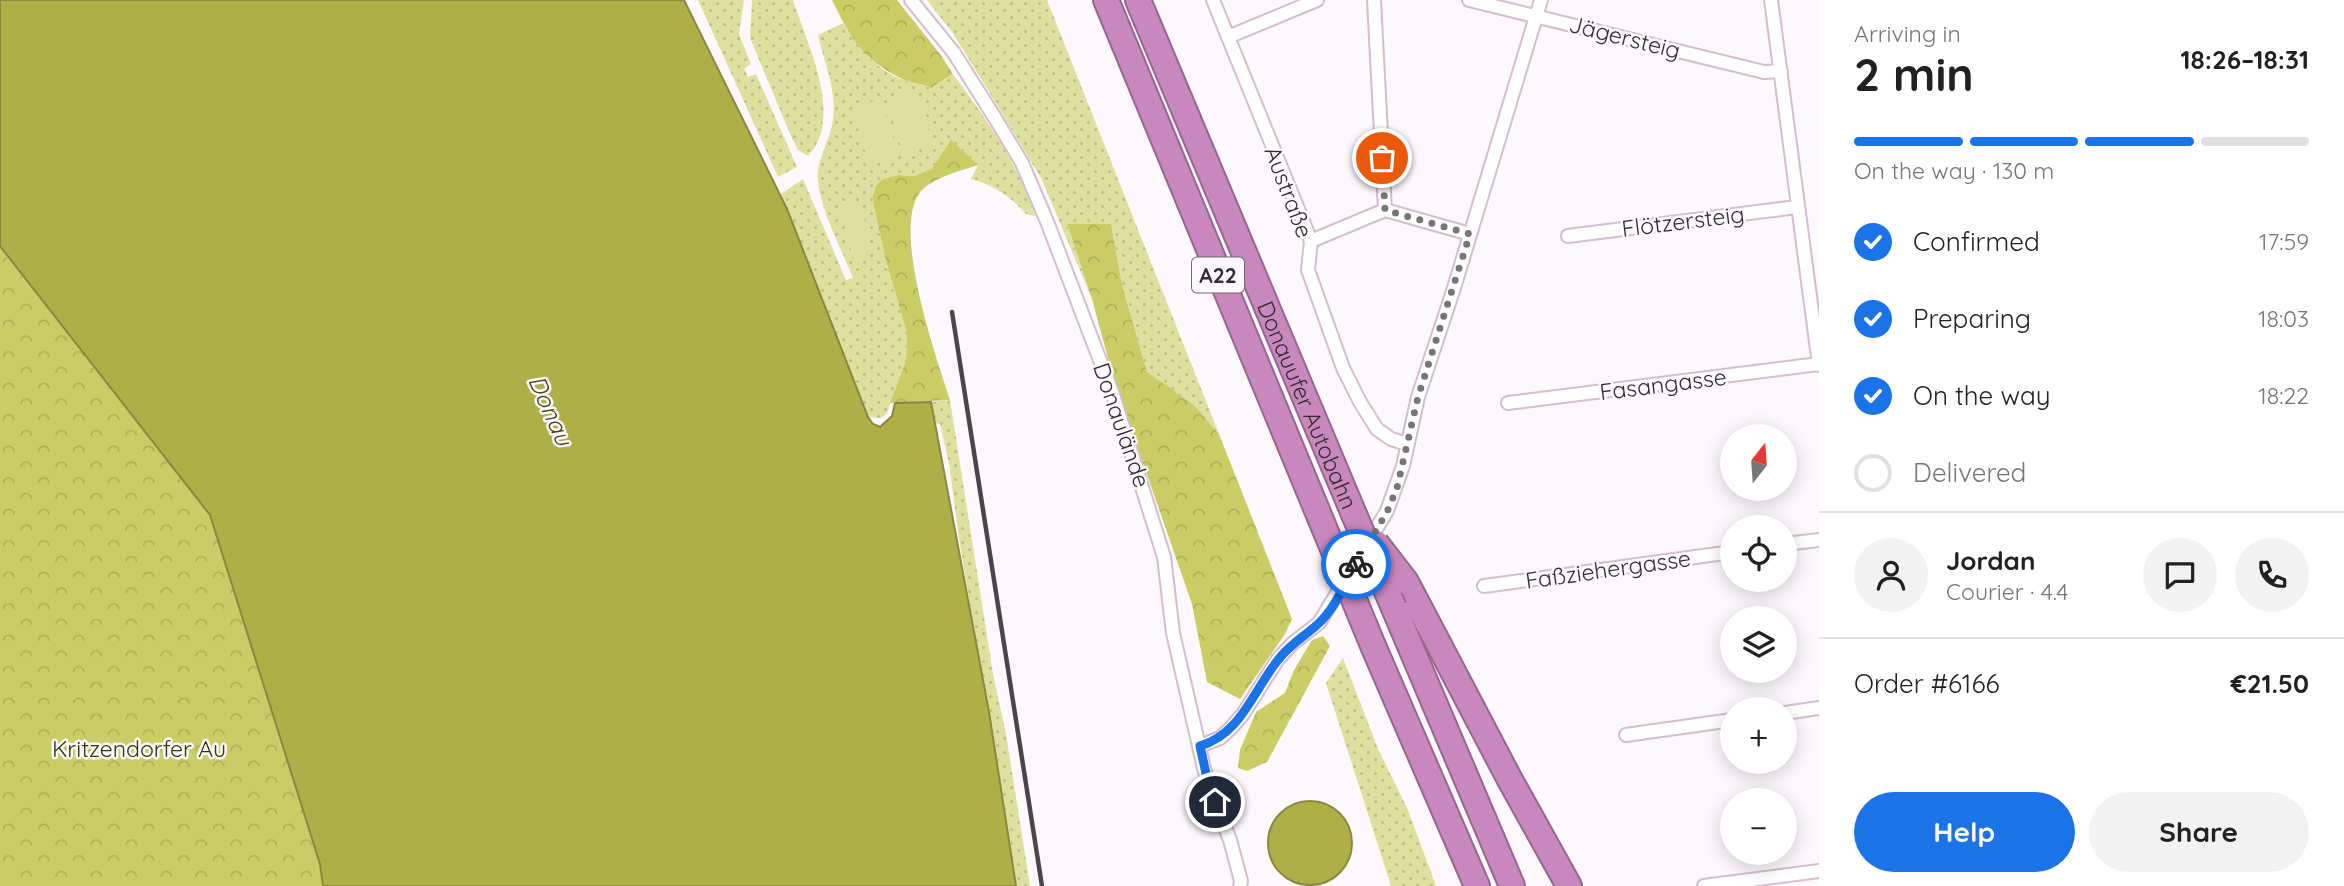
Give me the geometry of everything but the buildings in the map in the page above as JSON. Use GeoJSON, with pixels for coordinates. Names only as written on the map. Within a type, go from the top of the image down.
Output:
{"type":"FeatureCollection","features":[{"type":"Feature","properties":{"kind":"highway","name":"Donauufer Autobahn"},"geometry":{"type":"LineString","coordinates":[[1106,0],[1374,648],[1477,886]]}},
{"type":"Feature","properties":{"kind":"highway","name":"Donauufer Autobahn"},"geometry":{"type":"LineString","coordinates":[[1138,0],[1512,886]]}},
{"type":"Feature","properties":{"kind":"highway"},"geometry":{"type":"LineString","coordinates":[[1353,512],[1406,582],[1569,886]]}},
{"type":"Feature","properties":{"kind":"street","name":"Donaulände"},"geometry":{"type":"LineString","coordinates":[[911,0],[954,53],[1022,163],[1112,392],[1164,557],[1173,633],[1209,787],[1230,840],[1240,886]]}},
{"type":"Feature","properties":{"kind":"street","name":"Austraße"},"geometry":{"type":"LineString","coordinates":[[1213,0],[1311,241],[1308,270],[1343,368],[1377,429],[1391,439],[1407,444]]}},
{"type":"Feature","properties":{"kind":"street"},"geometry":{"type":"LineString","coordinates":[[1228,37],[1317,0]]}},
{"type":"Feature","properties":{"kind":"street"},"geometry":{"type":"LineString","coordinates":[[1374,0],[1385,210]]}},
{"type":"Feature","properties":{"kind":"street","name":"Jägersteig"},"geometry":{"type":"LineString","coordinates":[[1469,0],[1764,72],[1781,71]]}},
{"type":"Feature","properties":{"kind":"street"},"geometry":{"type":"LineString","coordinates":[[1200,746],[1220,738],[1230,728],[1243,714],[1278,659],[1293,643],[1320,623],[1387,512],[1400,477],[1418,397],[1541,0]]}},
{"type":"Feature","properties":{"kind":"street"},"geometry":{"type":"LineString","coordinates":[[1771,0],[1819,364]]}},
{"type":"Feature","properties":{"kind":"street","name":"Flötzersteig"},"geometry":{"type":"LineString","coordinates":[[1568,236],[1797,207]]}},
{"type":"Feature","properties":{"kind":"street"},"geometry":{"type":"LineString","coordinates":[[1311,241],[1385,210],[1470,234]]}},
{"type":"Feature","properties":{"kind":"street","name":"Fasangasse"},"geometry":{"type":"LineString","coordinates":[[1508,403],[1819,364]]}},
{"type":"Feature","properties":{"kind":"street"},"geometry":{"type":"LineString","coordinates":[[1797,543],[1819,540]]}},
{"type":"Feature","properties":{"kind":"street","name":"Faßziehergasse"},"geometry":{"type":"LineString","coordinates":[[1484,586],[1720,554]]}},
{"type":"Feature","properties":{"kind":"street"},"geometry":{"type":"LineString","coordinates":[[1797,711],[1819,708]]}},
{"type":"Feature","properties":{"kind":"street"},"geometry":{"type":"LineString","coordinates":[[1626,734],[1720,722]]}},
{"type":"Feature","properties":{"kind":"street"},"geometry":{"type":"LineString","coordinates":[[1704,886],[1819,871]]}},
{"type":"Feature","properties":{"kind":"green space"},"geometry":{"type":"Polygon","coordinates":[[[698,0],[744,0],[739,34],[751,64],[744,69],[748,77],[756,74],[797,167],[778,177],[698,0]]]}},
{"type":"Feature","properties":{"kind":"green space"},"geometry":{"type":"Polygon","coordinates":[[[752,0],[793,0],[813,57],[823,100],[819,140],[808,156],[798,150],[791,136],[750,38],[752,0]]]}},
{"type":"Feature","properties":{"kind":"green space"},"geometry":{"type":"Polygon","coordinates":[[[832,0],[897,0],[953,74],[931,88],[904,80],[890,72],[860,48],[832,0]]]}},
{"type":"Feature","properties":{"kind":"green space"},"geometry":{"type":"Polygon","coordinates":[[[927,0],[1047,0],[1219,434],[1194,405],[1147,373],[1122,285],[1111,225],[1067,225],[1092,299],[1042,180],[952,32],[927,0]]]}},
{"type":"Feature","properties":{"kind":"green space"},"geometry":{"type":"Polygon","coordinates":[[[843,23],[870,59],[898,78],[931,88],[953,74],[1010,159],[1035,216],[1026,214],[995,188],[971,179],[978,165],[941,158],[932,169],[914,176],[898,175],[883,179],[876,185],[872,198],[886,261],[907,333],[906,361],[887,413],[881,418],[868,417],[781,194],[803,179],[846,280],[853,278],[823,206],[818,181],[821,158],[832,127],[834,108],[832,87],[818,35],[843,23]]]}},
{"type":"Feature","properties":{"kind":"green space"},"geometry":{"type":"Polygon","coordinates":[[[916,89],[933,145],[903,154],[886,98],[916,89]]]}},
{"type":"Feature","properties":{"kind":"green space"},"geometry":{"type":"Polygon","coordinates":[[[881,99],[899,155],[869,164],[852,108],[881,99]]]}},
{"type":"Feature","properties":{"kind":"green space"},"geometry":{"type":"Polygon","coordinates":[[[951,140],[978,165],[943,177],[924,188],[914,205],[911,229],[918,291],[950,400],[890,403],[906,361],[907,333],[886,261],[872,198],[876,185],[883,179],[898,175],[914,176],[932,169],[951,140]]]}},
{"type":"Feature","properties":{"kind":"green space"},"geometry":{"type":"Polygon","coordinates":[[[860,203],[873,253],[853,258],[840,208],[860,203]]]}},
{"type":"Feature","properties":{"kind":"green space"},"geometry":{"type":"Polygon","coordinates":[[[1067,224],[1111,224],[1122,285],[1147,372],[1194,405],[1219,434],[1292,619],[1285,634],[1240,699],[1207,682],[1192,604],[1113,377],[1092,299],[1067,224]]]}},
{"type":"Feature","properties":{"kind":"green space","name":"Kritzendorfer Au"},"geometry":{"type":"Polygon","coordinates":[[[0,246],[210,515],[320,864],[323,886],[0,886],[0,246]]]}},
{"type":"Feature","properties":{"kind":"green space"},"geometry":{"type":"Polygon","coordinates":[[[950,400],[1030,886],[1016,886],[949,463],[940,424],[935,423],[931,402],[950,400]]]}},
{"type":"Feature","properties":{"kind":"green space"},"geometry":{"type":"Polygon","coordinates":[[[1323,636],[1330,646],[1267,762],[1247,771],[1238,768],[1240,750],[1256,712],[1285,693],[1294,670],[1312,640],[1323,636]]]}},
{"type":"Feature","properties":{"kind":"green space"},"geometry":{"type":"Polygon","coordinates":[[[1343,658],[1378,749],[1408,810],[1436,886],[1391,886],[1326,683],[1343,658]]]}},
{"type":"Feature","properties":{"kind":"water","name":"Donau"},"geometry":{"type":"Polygon","coordinates":[[[0,0],[684,0],[787,209],[868,417],[873,424],[880,427],[892,416],[895,403],[931,402],[989,712],[1016,886],[323,886],[320,864],[210,515],[0,246],[0,0]]]}},
{"type":"Feature","properties":{"kind":"water"},"geometry":{"type":"Polygon","coordinates":[[[1310,801],[1326,804],[1340,813],[1349,827],[1352,843],[1349,859],[1340,873],[1326,882],[1310,885],[1294,882],[1280,873],[1271,859],[1268,843],[1271,827],[1280,813],[1294,804],[1310,801]]]}},
{"type":"Feature","properties":{"kind":"railway"},"geometry":{"type":"LineString","coordinates":[[952,312],[1042,886]]}},
{"type":"Feature","properties":{"kind":"way so far"},"geometry":{"type":"LineString","coordinates":[[1356,564],[1387,512],[1397,488],[1418,397],[1470,234],[1385,210],[1382,158]]}},
{"type":"Feature","properties":{"kind":"route"},"geometry":{"type":"LineString","coordinates":[[1215,802],[1200,746],[1220,738],[1243,714],[1278,659],[1293,643],[1320,623],[1356,564]]}}]}
